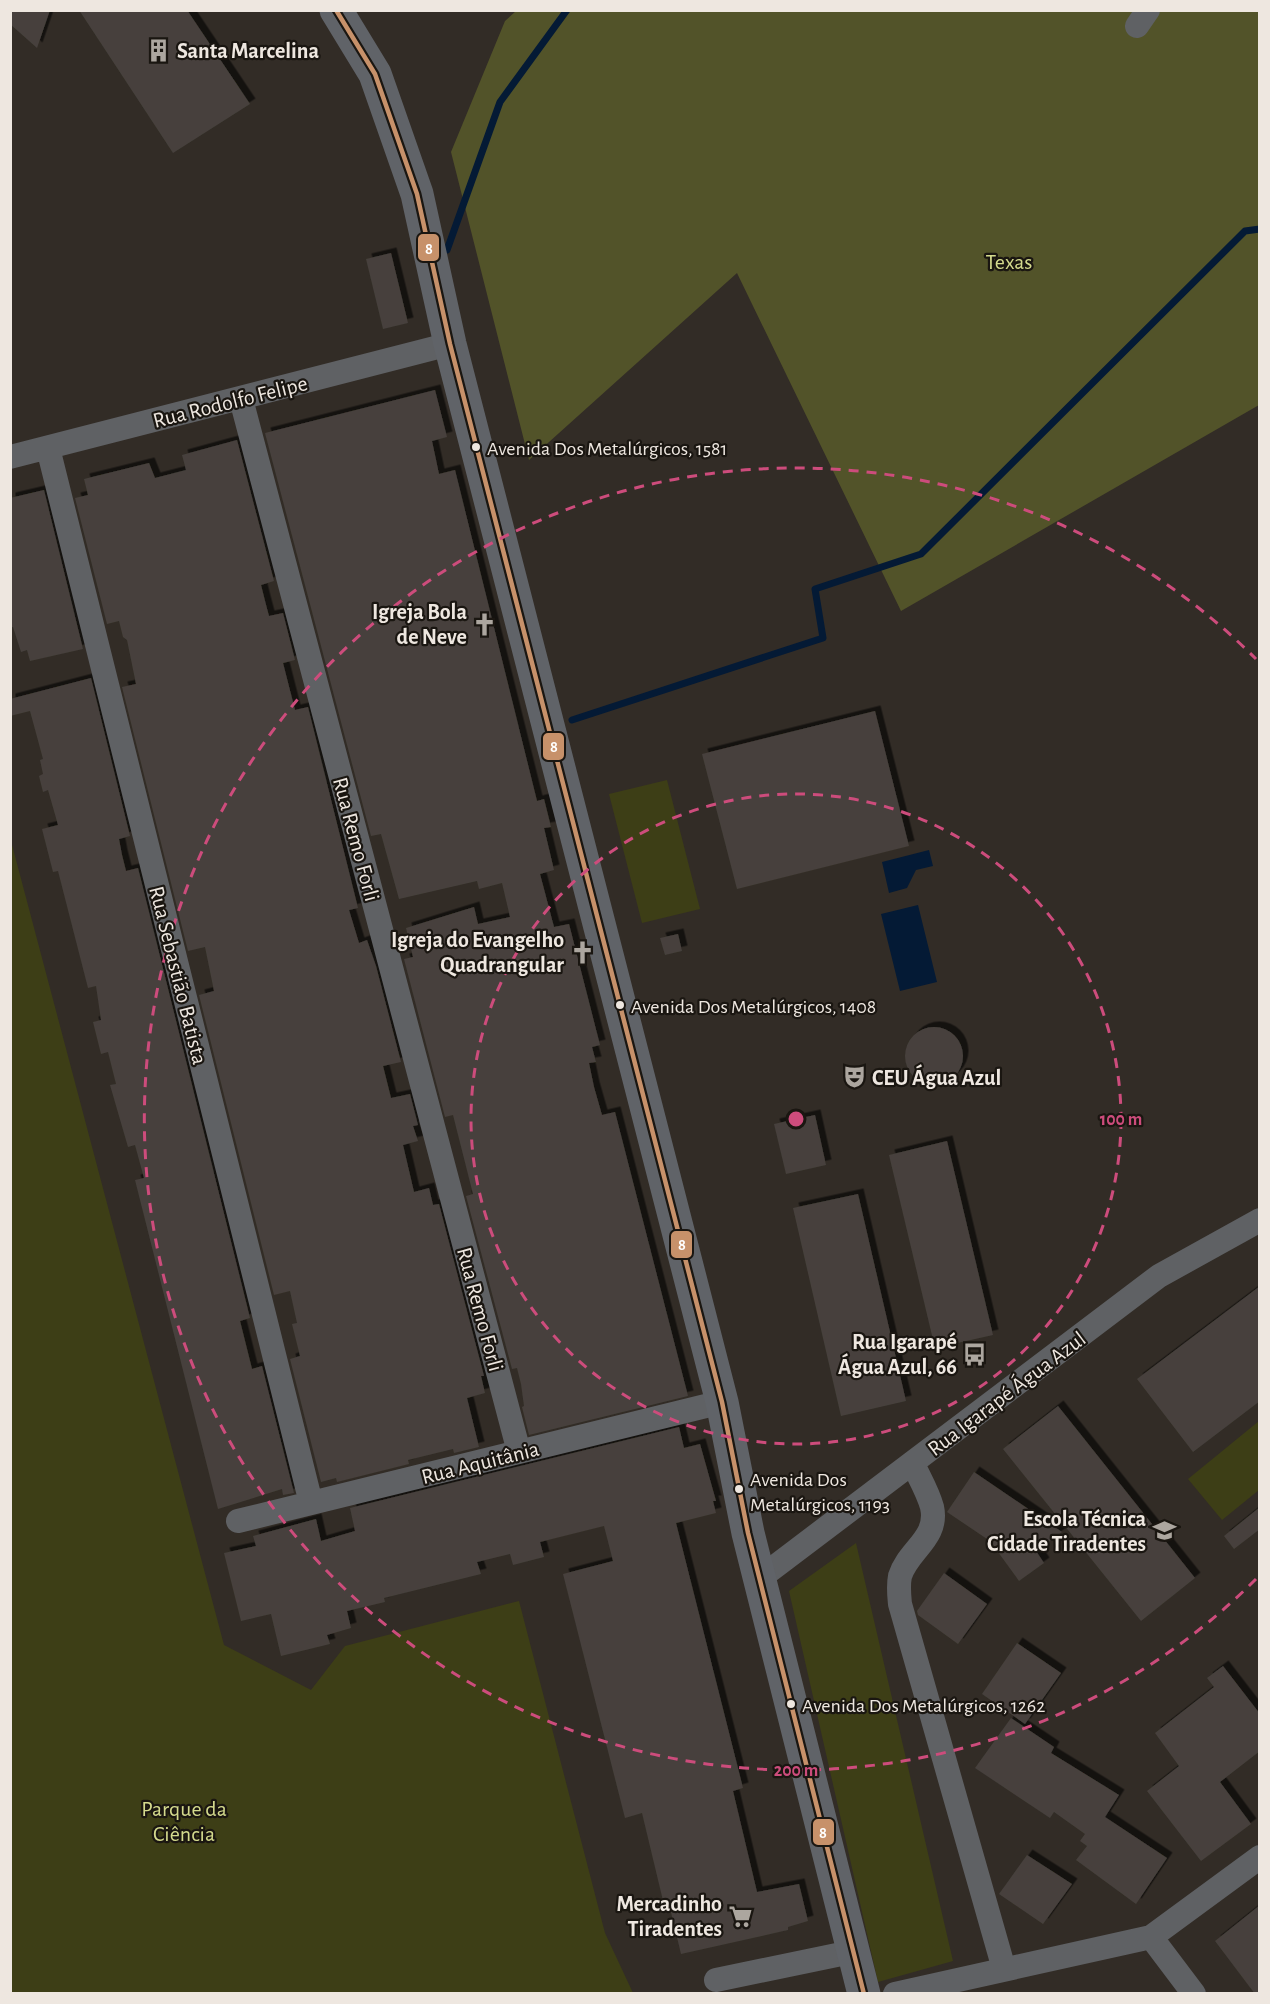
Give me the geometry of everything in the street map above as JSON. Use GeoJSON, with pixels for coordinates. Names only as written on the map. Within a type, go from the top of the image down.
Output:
{"type":"FeatureCollection","features":[{"type":"Feature","properties":{"kind":"main road"},"geometry":{"type":"LineString","coordinates":[[336,10],[375,74],[417,194],[450,344],[722,1402],[746,1521],[856,1951],[864,1994]]}},
{"type":"Feature","properties":{"kind":"street","name":"Rua Rodolfo Felipe"},"geometry":{"type":"LineString","coordinates":[[10,457],[450,344]]}},
{"type":"Feature","properties":{"kind":"street","name":"Rua Remo Forli"},"geometry":{"type":"LineString","coordinates":[[241,399],[519,1452]]}},
{"type":"Feature","properties":{"kind":"street","name":"Rua Sebastião Batista"},"geometry":{"type":"LineString","coordinates":[[48,448],[311,1503]]}},
{"type":"Feature","properties":{"kind":"street","name":"Rua Igarapé Água Azul"},"geometry":{"type":"LineString","coordinates":[[760,1578],[1159,1276],[1260,1220]]}},
{"type":"Feature","properties":{"kind":"street","name":"Rua Aquitânia"},"geometry":{"type":"LineString","coordinates":[[238,1521],[722,1402]]}},
{"type":"Feature","properties":{"kind":"street"},"geometry":{"type":"LineString","coordinates":[[913,1464],[932,1507],[933,1522],[927,1540],[901,1574],[898,1587],[900,1604],[1004,1970]]}},
{"type":"Feature","properties":{"kind":"street"},"geometry":{"type":"LineString","coordinates":[[895,1994],[1151,1937],[1260,1857]]}},
{"type":"Feature","properties":{"kind":"street"},"geometry":{"type":"LineString","coordinates":[[1151,1937],[1194,1994]]}},
{"type":"Feature","properties":{"kind":"street"},"geometry":{"type":"LineString","coordinates":[[716,1980],[856,1951]]}},
{"type":"Feature","properties":{"kind":"green space","name":"Texas"},"geometry":{"type":"Polygon","coordinates":[[[516,11],[1259,11],[1259,405],[901,611],[737,273],[529,460],[451,152],[505,21],[516,11]]]}},
{"type":"Feature","properties":{"kind":"green space"},"geometry":{"type":"Polygon","coordinates":[[[667,780],[700,909],[642,923],[609,794],[667,780]]]}},
{"type":"Feature","properties":{"kind":"green space","name":"Parque da Ciência"},"geometry":{"type":"Polygon","coordinates":[[[11,841],[224,1645],[311,1690],[345,1646],[519,1601],[605,1933],[633,1993],[11,1993],[11,841]]]}},
{"type":"Feature","properties":{"kind":"green space"},"geometry":{"type":"Polygon","coordinates":[[[1259,1421],[1259,1490],[1222,1520],[1188,1479],[1259,1421]]]}},
{"type":"Feature","properties":{"kind":"green space"},"geometry":{"type":"Polygon","coordinates":[[[856,1543],[953,1961],[878,1982],[789,1591],[856,1543]]]}},
{"type":"Feature","properties":{"kind":"water"},"geometry":{"type":"Polygon","coordinates":[[[929,850],[933,866],[916,870],[907,888],[889,893],[882,862],[929,850]]]}},
{"type":"Feature","properties":{"kind":"water"},"geometry":{"type":"Polygon","coordinates":[[[918,905],[937,982],[900,991],[881,914],[918,905]]]}},
{"type":"Feature","properties":{"kind":"building"},"geometry":{"type":"Polygon","coordinates":[[[10,10],[50,10],[37,48],[10,24],[10,10]]]}},
{"type":"Feature","properties":{"kind":"building","name":"Santa Marcelina"},"geometry":{"type":"Polygon","coordinates":[[[79,10],[187,10],[250,104],[173,153],[79,10]]]}},
{"type":"Feature","properties":{"kind":"building"},"geometry":{"type":"Polygon","coordinates":[[[391,253],[408,323],[383,329],[366,259],[391,253]]]}},
{"type":"Feature","properties":{"kind":"building"},"geometry":{"type":"Polygon","coordinates":[[[435,390],[447,437],[432,441],[439,474],[455,470],[537,801],[544,799],[551,827],[544,828],[554,870],[540,874],[554,927],[569,924],[600,1045],[592,1047],[596,1062],[589,1063],[594,1087],[602,1115],[615,1112],[688,1396],[529,1435],[522,1407],[524,1406],[517,1368],[512,1369],[466,1196],[473,1194],[453,1115],[445,1117],[404,959],[413,957],[406,928],[474,907],[478,924],[510,917],[502,883],[479,889],[477,881],[399,899],[381,834],[371,836],[265,433],[435,390]]]}},
{"type":"Feature","properties":{"kind":"building"},"geometry":{"type":"Polygon","coordinates":[[[237,440],[274,581],[261,585],[265,601],[269,616],[283,613],[295,660],[283,663],[295,710],[308,707],[358,908],[349,910],[359,943],[367,940],[376,966],[401,1062],[383,1066],[391,1098],[410,1094],[418,1125],[413,1126],[418,1141],[403,1145],[414,1192],[429,1188],[433,1205],[439,1204],[484,1376],[481,1376],[485,1393],[467,1398],[479,1447],[454,1453],[453,1449],[408,1460],[409,1464],[337,1482],[336,1478],[321,1482],[290,1359],[300,1356],[292,1324],[297,1323],[290,1291],[274,1295],[199,995],[214,991],[205,947],[188,951],[122,687],[136,684],[127,640],[123,637],[119,621],[107,624],[75,498],[88,495],[84,479],[149,463],[155,478],[186,470],[182,455],[237,440]]]}},
{"type":"Feature","properties":{"kind":"building"},"geometry":{"type":"Polygon","coordinates":[[[44,490],[83,649],[30,661],[27,650],[21,652],[13,627],[10,628],[10,498],[44,490]]]}},
{"type":"Feature","properties":{"kind":"building"},"geometry":{"type":"Polygon","coordinates":[[[91,678],[130,836],[119,839],[122,855],[126,871],[138,868],[250,1318],[240,1321],[252,1369],[262,1366],[294,1493],[283,1495],[282,1489],[218,1509],[135,1180],[144,1178],[135,1145],[128,1147],[110,1085],[116,1084],[108,1052],[101,1054],[93,1022],[101,1020],[96,986],[88,988],[58,871],[53,872],[42,829],[58,825],[48,790],[43,792],[39,776],[43,774],[40,760],[43,759],[30,711],[10,716],[10,699],[91,678]]]}},
{"type":"Feature","properties":{"kind":"building"},"geometry":{"type":"Polygon","coordinates":[[[875,711],[909,846],[737,889],[702,754],[875,711]]]}},
{"type":"Feature","properties":{"kind":"building"},"geometry":{"type":"Polygon","coordinates":[[[678,934],[682,951],[665,955],[660,938],[678,934]]]}},
{"type":"Feature","properties":{"kind":"building"},"geometry":{"type":"Polygon","coordinates":[[[934,1027],[945,1029],[958,1040],[963,1056],[961,1067],[950,1080],[934,1085],[923,1083],[910,1072],[905,1056],[907,1045],[918,1032],[934,1027]]]}},
{"type":"Feature","properties":{"kind":"building"},"geometry":{"type":"Polygon","coordinates":[[[815,1115],[826,1165],[786,1174],[774,1124],[815,1115]]]}},
{"type":"Feature","properties":{"kind":"building"},"geometry":{"type":"Polygon","coordinates":[[[947,1141],[993,1335],[935,1348],[889,1155],[947,1141]]]}},
{"type":"Feature","properties":{"kind":"building"},"geometry":{"type":"Polygon","coordinates":[[[858,1194],[906,1401],[841,1416],[793,1208],[858,1194]]]}},
{"type":"Feature","properties":{"kind":"building"},"geometry":{"type":"Polygon","coordinates":[[[1260,1286],[1260,1401],[1193,1452],[1137,1379],[1260,1286]]]}},
{"type":"Feature","properties":{"kind":"building"},"geometry":{"type":"Polygon","coordinates":[[[1058,1406],[1195,1578],[1141,1621],[1003,1449],[1058,1406]]]}},
{"type":"Feature","properties":{"kind":"building"},"geometry":{"type":"Polygon","coordinates":[[[679,1427],[684,1448],[700,1444],[716,1501],[713,1501],[716,1513],[676,1523],[743,1788],[733,1791],[757,1892],[799,1884],[808,1921],[788,1927],[788,1930],[681,1954],[670,1908],[665,1909],[642,1813],[625,1818],[563,1574],[613,1561],[604,1526],[540,1542],[544,1557],[513,1565],[510,1554],[477,1562],[481,1574],[384,1598],[385,1602],[347,1611],[351,1628],[327,1635],[330,1644],[281,1656],[271,1614],[241,1621],[224,1553],[256,1546],[253,1536],[316,1519],[321,1541],[355,1531],[350,1508],[679,1427]]]}},
{"type":"Feature","properties":{"kind":"building"},"geometry":{"type":"Polygon","coordinates":[[[974,1472],[1062,1532],[1036,1551],[1044,1563],[1019,1581],[990,1541],[947,1512],[974,1472]]]}},
{"type":"Feature","properties":{"kind":"building"},"geometry":{"type":"Polygon","coordinates":[[[1260,1507],[1260,1529],[1234,1549],[1224,1536],[1260,1507]]]}},
{"type":"Feature","properties":{"kind":"building"},"geometry":{"type":"Polygon","coordinates":[[[944,1573],[987,1604],[958,1644],[918,1615],[917,1611],[944,1573]]]}},
{"type":"Feature","properties":{"kind":"building"},"geometry":{"type":"Polygon","coordinates":[[[1017,1643],[1061,1673],[1025,1724],[982,1694],[1017,1643]]]}},
{"type":"Feature","properties":{"kind":"building"},"geometry":{"type":"Polygon","coordinates":[[[1223,1666],[1260,1714],[1260,1751],[1220,1782],[1251,1824],[1201,1861],[1147,1791],[1179,1766],[1155,1733],[1214,1687],[1207,1678],[1223,1666]]]}},
{"type":"Feature","properties":{"kind":"building"},"geometry":{"type":"Polygon","coordinates":[[[1011,1718],[1054,1747],[1051,1753],[1119,1795],[1105,1817],[1167,1858],[1136,1904],[1076,1860],[1087,1846],[1080,1841],[1085,1834],[1054,1812],[1050,1818],[975,1768],[1011,1718]]]}},
{"type":"Feature","properties":{"kind":"building"},"geometry":{"type":"Polygon","coordinates":[[[1027,1855],[1072,1884],[1043,1924],[999,1894],[1027,1855]]]}},
{"type":"Feature","properties":{"kind":"building"},"geometry":{"type":"Polygon","coordinates":[[[1260,1905],[1260,1994],[1255,1994],[1215,1941],[1260,1905]]]}},
{"type":"Feature","properties":{"kind":"waterway"},"geometry":{"type":"LineString","coordinates":[[447,250],[500,102],[567,10]]}},
{"type":"Feature","properties":{"kind":"waterway"},"geometry":{"type":"LineString","coordinates":[[572,720],[823,638],[815,589],[921,554],[1245,231],[1260,229]]}},
{"type":"Feature","properties":{"kind":"transit line","name":"8"},"geometry":{"type":"LineString","coordinates":[[336,10],[375,74],[417,194],[450,344],[722,1402],[748,1533],[864,1994]]}},
{"type":"Feature","properties":{"kind":"place","name":"Santa Marcelina"},"geometry":{"type":"Point","coordinates":[159,50]}},
{"type":"Feature","properties":{"kind":"place","name":"Avenida Dos Metalúrgicos, 1581"},"geometry":{"type":"Point","coordinates":[476,447]}},
{"type":"Feature","properties":{"kind":"place","name":"Igreja Bola de Neve"},"geometry":{"type":"Point","coordinates":[485,624]}},
{"type":"Feature","properties":{"kind":"place","name":"Igreja do Evangelho Quadrangular"},"geometry":{"type":"Point","coordinates":[582,952]}},
{"type":"Feature","properties":{"kind":"place","name":"Avenida Dos Metalúrgicos, 1408"},"geometry":{"type":"Point","coordinates":[620,1005]}},
{"type":"Feature","properties":{"kind":"place","name":"CEU Água Azul"},"geometry":{"type":"Point","coordinates":[854,1077]}},
{"type":"Feature","properties":{"kind":"place","name":"Rua Igarapé Água Azul, 66"},"geometry":{"type":"Point","coordinates":[975,1354]}},
{"type":"Feature","properties":{"kind":"place","name":"Avenida Dos Metalúrgicos, 1193"},"geometry":{"type":"Point","coordinates":[739,1489]}},
{"type":"Feature","properties":{"kind":"place","name":"Escola Técnica Cidade Tiradentes"},"geometry":{"type":"Point","coordinates":[1164,1531]}},
{"type":"Feature","properties":{"kind":"place","name":"Avenida Dos Metalúrgicos, 1262"},"geometry":{"type":"Point","coordinates":[791,1704]}},
{"type":"Feature","properties":{"kind":"place","name":"Mercadinho Tiradentes"},"geometry":{"type":"Point","coordinates":[740,1916]}}]}
